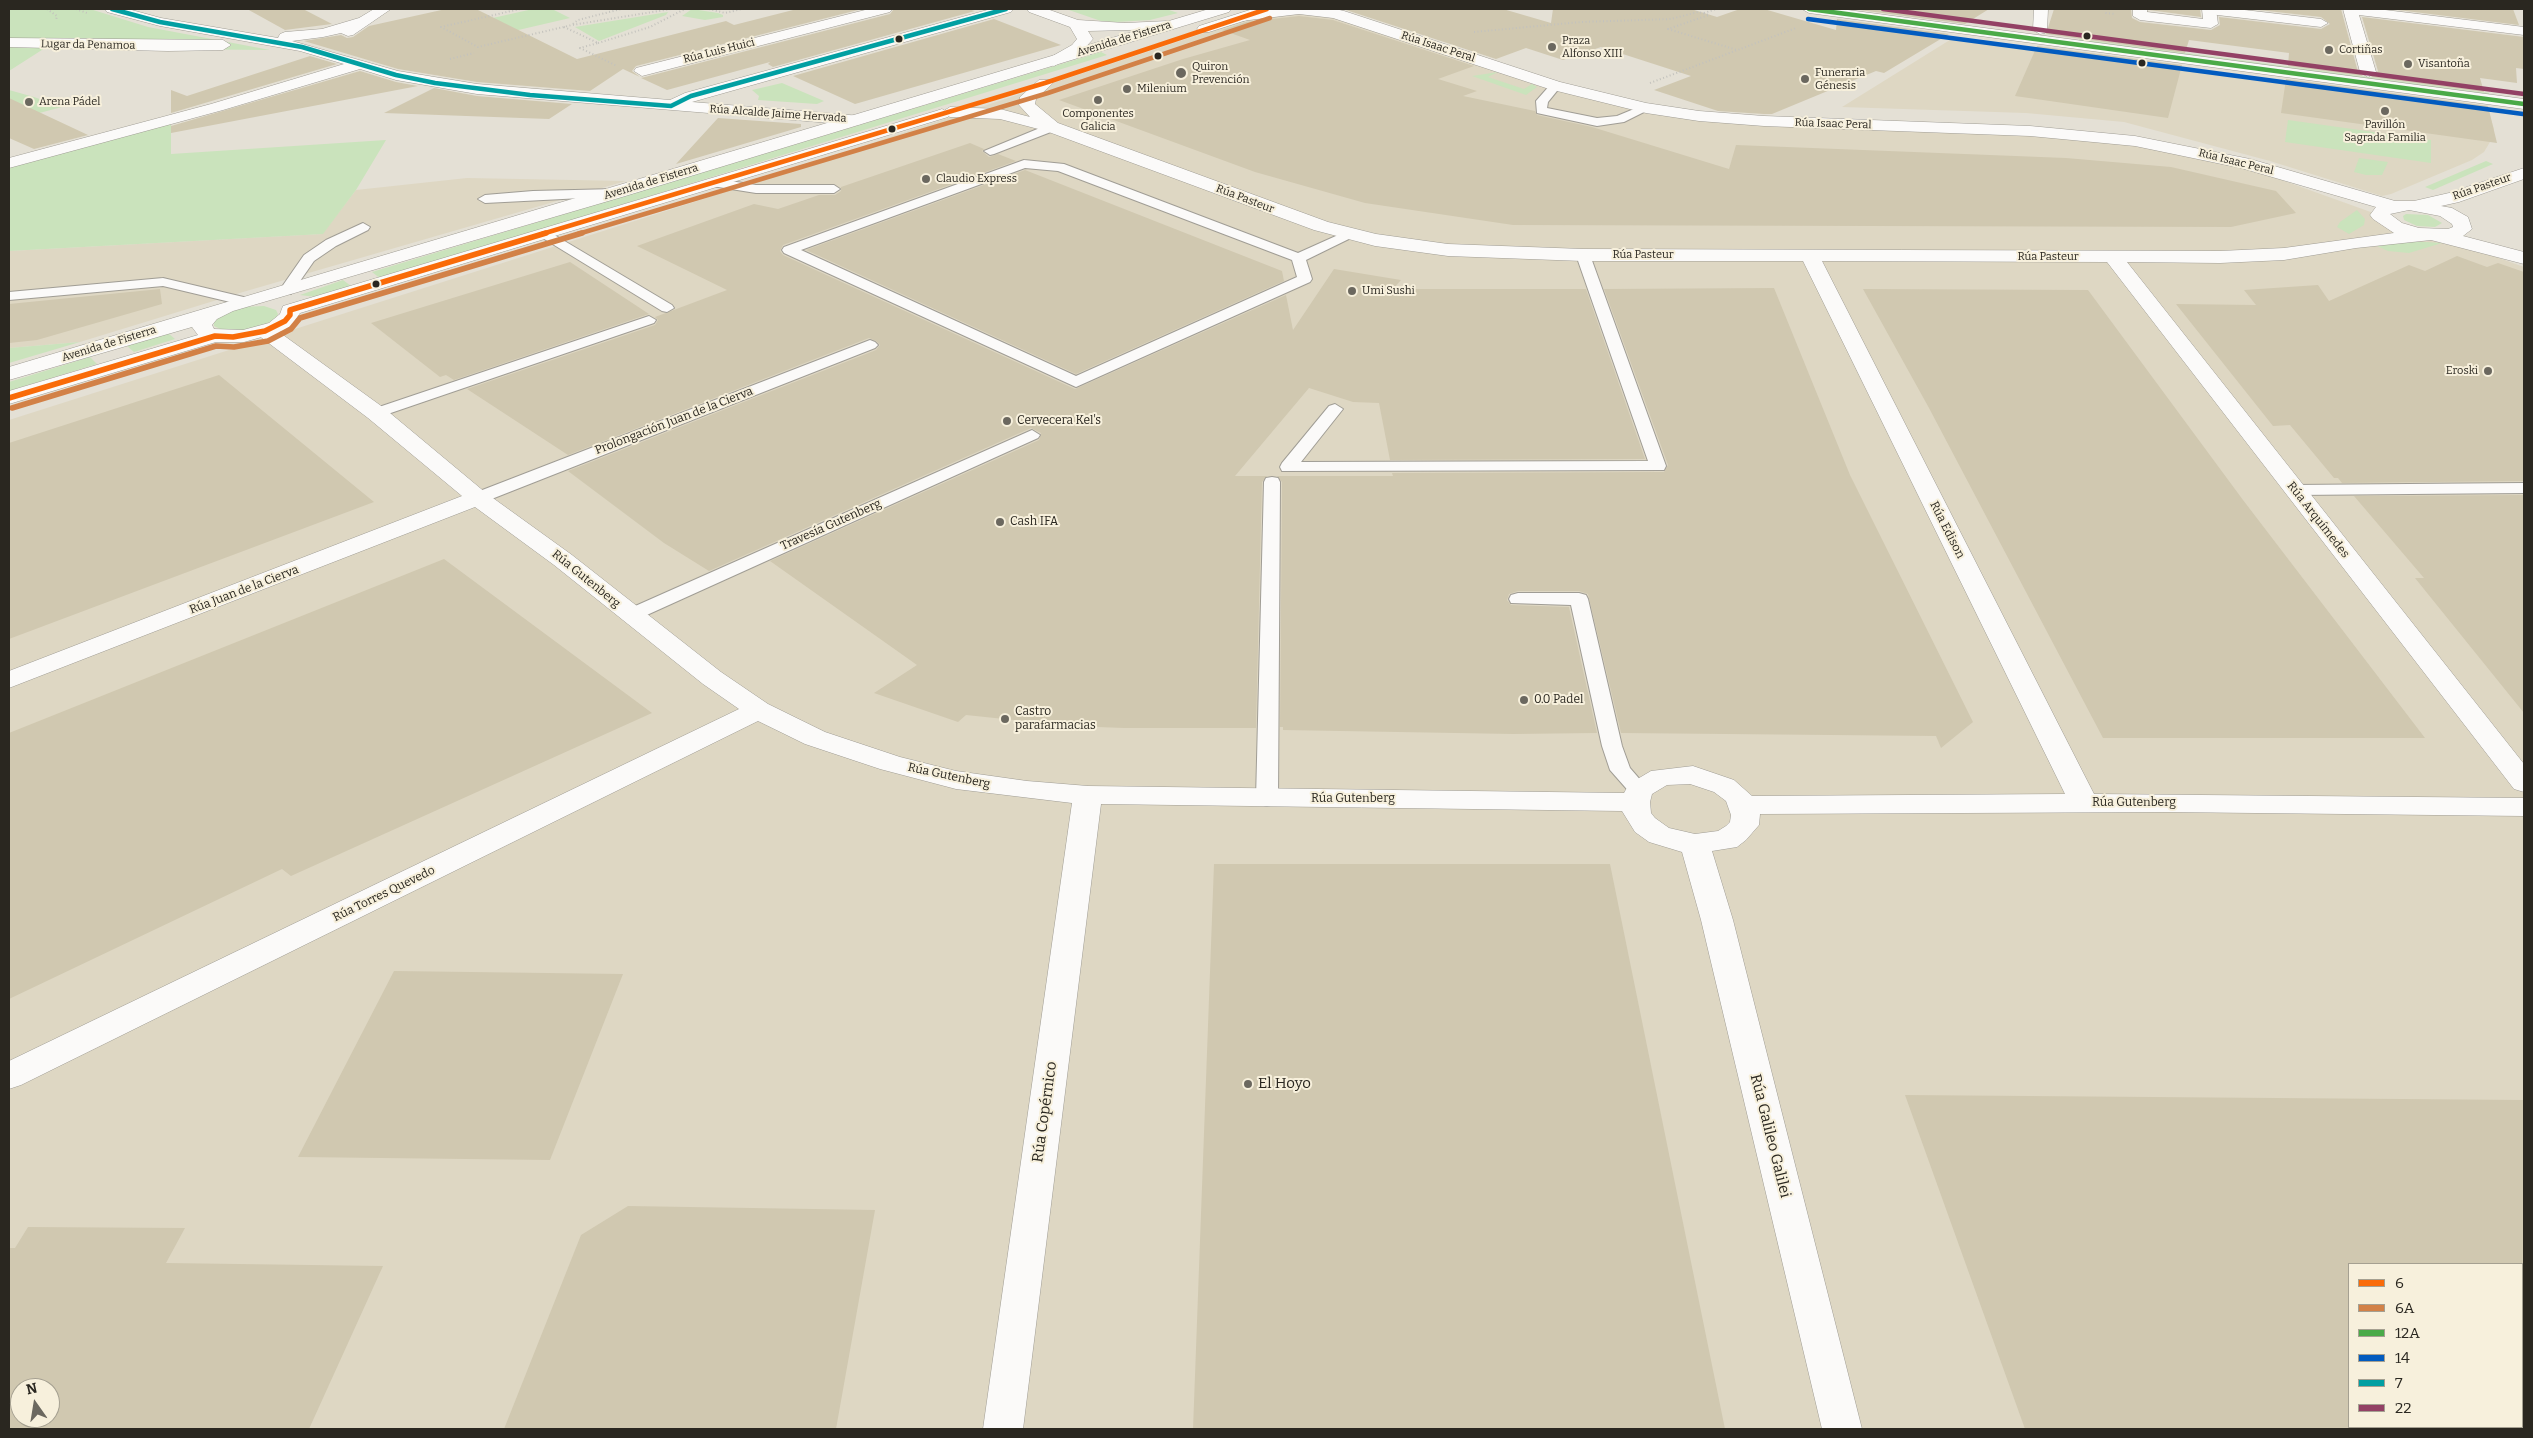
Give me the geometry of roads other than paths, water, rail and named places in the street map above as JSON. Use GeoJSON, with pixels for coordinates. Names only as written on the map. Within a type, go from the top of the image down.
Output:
{"type":"FeatureCollection","features":[{"type":"Feature","properties":{"kind":"street","name":"Rúa Alcalde Jaime Hervada"},"geometry":{"type":"LineString","coordinates":[[112,9],[160,22],[302,47],[396,75],[477,90],[855,120]]}},
{"type":"Feature","properties":{"kind":"street"},"geometry":{"type":"LineString","coordinates":[[302,47],[341,37],[384,9]]}},
{"type":"Feature","properties":{"kind":"street","name":"Rúa Luis Huici"},"geometry":{"type":"LineString","coordinates":[[642,71],[885,9]]}},
{"type":"Feature","properties":{"kind":"street"},"geometry":{"type":"LineString","coordinates":[[671,106],[690,96],[1006,9]]}},
{"type":"Feature","properties":{"kind":"street"},"geometry":{"type":"LineString","coordinates":[[1034,9],[1110,34],[1118,41],[1121,50],[1097,64]]}},
{"type":"Feature","properties":{"kind":"street","name":"Avenida de Fisterra"},"geometry":{"type":"LineString","coordinates":[[9,374],[210,315],[226,307],[247,302],[274,302],[282,304],[616,193],[1224,9]]}},
{"type":"Feature","properties":{"kind":"street","name":"Avenida de Fisterra"},"geometry":{"type":"LineString","coordinates":[[288,301],[546,234],[717,183],[1045,83],[1097,64],[1267,9]]}},
{"type":"Feature","properties":{"kind":"street","name":"Rúa Isaac Peral"},"geometry":{"type":"LineString","coordinates":[[1321,9],[1340,12],[1555,86],[1646,108],[1699,116],[1764,121],[2030,131],[2126,140],[2236,161],[2332,189],[2390,211]]}},
{"type":"Feature","properties":{"kind":"street"},"geometry":{"type":"LineString","coordinates":[[1809,9],[2056,44],[2524,104]]}},
{"type":"Feature","properties":{"kind":"street"},"geometry":{"type":"LineString","coordinates":[[1882,9],[2524,93]]}},
{"type":"Feature","properties":{"kind":"street"},"geometry":{"type":"LineString","coordinates":[[2040,30],[2041,9]]}},
{"type":"Feature","properties":{"kind":"street"},"geometry":{"type":"LineString","coordinates":[[2140,13],[2211,24],[2209,9],[2321,23]]}},
{"type":"Feature","properties":{"kind":"street","name":"Rúa Isaac Peral"},"geometry":{"type":"LineString","coordinates":[[1241,17],[1299,10],[1340,12]]}},
{"type":"Feature","properties":{"kind":"street"},"geometry":{"type":"LineString","coordinates":[[2368,72],[2351,10],[2524,31]]}},
{"type":"Feature","properties":{"kind":"street"},"geometry":{"type":"LineString","coordinates":[[262,40],[322,33],[362,22]]}},
{"type":"Feature","properties":{"kind":"street"},"geometry":{"type":"LineString","coordinates":[[1076,24],[1125,27],[1168,25]]}},
{"type":"Feature","properties":{"kind":"street","name":"Avenida de Fisterra"},"geometry":{"type":"LineString","coordinates":[[1054,61],[1077,48],[1085,39],[1076,24]]}},
{"type":"Feature","properties":{"kind":"street","name":"Lugar da Penamoa"},"geometry":{"type":"LineString","coordinates":[[168,46],[219,32]]}},
{"type":"Feature","properties":{"kind":"street"},"geometry":{"type":"LineString","coordinates":[[797,32],[846,53]]}},
{"type":"Feature","properties":{"kind":"street"},"geometry":{"type":"LineString","coordinates":[[302,47],[322,33]]}},
{"type":"Feature","properties":{"kind":"street"},"geometry":{"type":"LineString","coordinates":[[339,59],[341,37]]}},
{"type":"Feature","properties":{"kind":"street","name":"Lugar da Penamoa"},"geometry":{"type":"LineString","coordinates":[[9,42],[168,46],[238,44],[262,40]]}},
{"type":"Feature","properties":{"kind":"street"},"geometry":{"type":"LineString","coordinates":[[9,163],[217,107],[358,65]]}},
{"type":"Feature","properties":{"kind":"street","name":"Avenida de Fisterra"},"geometry":{"type":"LineString","coordinates":[[1045,83],[1028,97],[1027,106],[1052,127]]}},
{"type":"Feature","properties":{"kind":"street","name":"Rúa Pasteur"},"geometry":{"type":"LineString","coordinates":[[950,112],[1000,114],[1052,127],[1276,210],[1352,234],[1448,250],[1583,255],[2258,256],[2315,250],[2356,242],[2435,235]]}},
{"type":"Feature","properties":{"kind":"street","name":"Rúa Pasteur"},"geometry":{"type":"LineString","coordinates":[[2390,211],[2453,198],[2524,174]]}},
{"type":"Feature","properties":{"kind":"street","name":"Rúa Pasteur"},"geometry":{"type":"LineString","coordinates":[[2463,223],[2474,206],[2517,184],[2524,174]]}},
{"type":"Feature","properties":{"kind":"street"},"geometry":{"type":"LineString","coordinates":[[2390,211],[2396,227],[2524,258]]}},
{"type":"Feature","properties":{"kind":"street"},"geometry":{"type":"LineString","coordinates":[[2356,242],[2390,211],[2446,212],[2463,223],[2524,246]]}},
{"type":"Feature","properties":{"kind":"street"},"geometry":{"type":"LineString","coordinates":[[2435,235],[2458,233],[2463,223]]}},
{"type":"Feature","properties":{"kind":"street","name":"Rúa Edison"},"geometry":{"type":"LineString","coordinates":[[1810,256],[2084,803]]}},
{"type":"Feature","properties":{"kind":"street","name":"Rúa Arquímedes"},"geometry":{"type":"LineString","coordinates":[[2113,257],[2524,783]]}},
{"type":"Feature","properties":{"kind":"street","name":"Avenida de Fisterra"},"geometry":{"type":"LineString","coordinates":[[9,398],[215,336],[233,337],[264,331],[285,321],[288,301]]}},
{"type":"Feature","properties":{"kind":"street"},"geometry":{"type":"LineString","coordinates":[[210,315],[201,325],[207,333],[215,336]]}},
{"type":"Feature","properties":{"kind":"street","name":"Rúa Gutenberg"},"geometry":{"type":"LineString","coordinates":[[264,331],[376,413],[478,498],[563,560],[712,678],[758,710],[815,738],[890,763],[956,780],[1027,790],[1088,795],[1267,799],[1637,796]]}},
{"type":"Feature","properties":{"kind":"street","name":"Rúa Juan de la Cierva"},"geometry":{"type":"LineString","coordinates":[[9,680],[478,498]]}},
{"type":"Feature","properties":{"kind":"street","name":"Rúa Torres Quevedo"},"geometry":{"type":"LineString","coordinates":[[9,1076],[697,742],[758,710]]}},
{"type":"Feature","properties":{"kind":"street"},"geometry":{"type":"LineString","coordinates":[[1693,775],[1724,786],[1736,795],[1744,805],[1745,820],[1736,833],[1726,840],[1695,844],[1676,841],[1658,834],[1645,825],[1637,814],[1637,796],[1648,782],[1661,777],[1693,775]]}},
{"type":"Feature","properties":{"kind":"street","name":"Rúa Copérnico"},"geometry":{"type":"LineString","coordinates":[[1003,1429],[1088,795]]}},
{"type":"Feature","properties":{"kind":"street","name":"Rúa Gutenberg"},"geometry":{"type":"LineString","coordinates":[[1744,805],[2084,803],[2524,807]]}},
{"type":"Feature","properties":{"kind":"street","name":"Rúa Galileo Galilei"},"geometry":{"type":"LineString","coordinates":[[1695,844],[1717,920],[1842,1429]]}},
{"type":"Feature","properties":{"kind":"lane"},"geometry":{"type":"LineString","coordinates":[[1555,86],[1542,101],[1541,110],[1597,122],[1620,120],[1646,108]]}},
{"type":"Feature","properties":{"kind":"lane"},"geometry":{"type":"LineString","coordinates":[[990,151],[1052,127]]}},
{"type":"Feature","properties":{"kind":"lane"},"geometry":{"type":"LineString","coordinates":[[1298,258],[1305,279],[1076,382],[789,250],[1024,164],[1060,167],[1298,258],[1352,234]]}},
{"type":"Feature","properties":{"kind":"lane"},"geometry":{"type":"LineString","coordinates":[[717,183],[756,189],[834,190]]}},
{"type":"Feature","properties":{"kind":"lane"},"geometry":{"type":"LineString","coordinates":[[485,199],[533,195],[616,193]]}},
{"type":"Feature","properties":{"kind":"lane"},"geometry":{"type":"LineString","coordinates":[[288,301],[309,258],[331,243],[363,227]]}},
{"type":"Feature","properties":{"kind":"lane"},"geometry":{"type":"LineString","coordinates":[[546,234],[666,308]]}},
{"type":"Feature","properties":{"kind":"lane"},"geometry":{"type":"LineString","coordinates":[[1335,409],[1288,467],[1658,466],[1583,255]]}},
{"type":"Feature","properties":{"kind":"lane"},"geometry":{"type":"LineString","coordinates":[[9,296],[162,282],[247,302]]}},
{"type":"Feature","properties":{"kind":"lane"},"geometry":{"type":"LineString","coordinates":[[376,413],[649,320]]}},
{"type":"Feature","properties":{"kind":"lane","name":"Prolongación Juan de la Cierva"},"geometry":{"type":"LineString","coordinates":[[478,498],[870,345]]}},
{"type":"Feature","properties":{"kind":"lane","name":"Travesía Gutenberg"},"geometry":{"type":"LineString","coordinates":[[631,615],[1032,435]]}},
{"type":"Feature","properties":{"kind":"lane"},"geometry":{"type":"LineString","coordinates":[[1267,799],[1272,482]]}},
{"type":"Feature","properties":{"kind":"lane"},"geometry":{"type":"LineString","coordinates":[[2295,490],[2524,488]]}},
{"type":"Feature","properties":{"kind":"lane"},"geometry":{"type":"LineString","coordinates":[[1518,599],[1579,599],[1612,746],[1620,770],[1637,796]]}},
{"type":"Feature","properties":{"kind":"place","name":"Praza Alfonso XIII"},"geometry":{"type":"Point","coordinates":[1552,47]}},
{"type":"Feature","properties":{"kind":"place","name":"Cortiñas"},"geometry":{"type":"Point","coordinates":[2329,50]}},
{"type":"Feature","properties":{"kind":"place","name":"Visantoña"},"geometry":{"type":"Point","coordinates":[2408,64]}},
{"type":"Feature","properties":{"kind":"place","name":"Quiron Prevención"},"geometry":{"type":"Point","coordinates":[1181,73]}},
{"type":"Feature","properties":{"kind":"place","name":"Funeraria Génesis"},"geometry":{"type":"Point","coordinates":[1805,79]}},
{"type":"Feature","properties":{"kind":"place","name":"Milenium"},"geometry":{"type":"Point","coordinates":[1127,89]}},
{"type":"Feature","properties":{"kind":"place","name":"Componentes Galicia"},"geometry":{"type":"Point","coordinates":[1098,100]}},
{"type":"Feature","properties":{"kind":"place","name":"Arena Pádel"},"geometry":{"type":"Point","coordinates":[29,102]}},
{"type":"Feature","properties":{"kind":"place","name":"Pavillón Sagrada Familia"},"geometry":{"type":"Point","coordinates":[2385,111]}},
{"type":"Feature","properties":{"kind":"place","name":"Claudio Express"},"geometry":{"type":"Point","coordinates":[926,179]}},
{"type":"Feature","properties":{"kind":"place","name":"Umi Sushi"},"geometry":{"type":"Point","coordinates":[1352,291]}},
{"type":"Feature","properties":{"kind":"place","name":"Eroski"},"geometry":{"type":"Point","coordinates":[2488,371]}},
{"type":"Feature","properties":{"kind":"place","name":"Cervecera Kel's"},"geometry":{"type":"Point","coordinates":[1007,421]}},
{"type":"Feature","properties":{"kind":"place","name":"Cash IFA"},"geometry":{"type":"Point","coordinates":[1000,522]}},
{"type":"Feature","properties":{"kind":"place","name":"0.0 Padel"},"geometry":{"type":"Point","coordinates":[1524,700]}},
{"type":"Feature","properties":{"kind":"place","name":"Castro parafarmacias"},"geometry":{"type":"Point","coordinates":[1005,719]}},
{"type":"Feature","properties":{"kind":"place","name":"El Hoyo"},"geometry":{"type":"Point","coordinates":[1248,1084]}}]}
